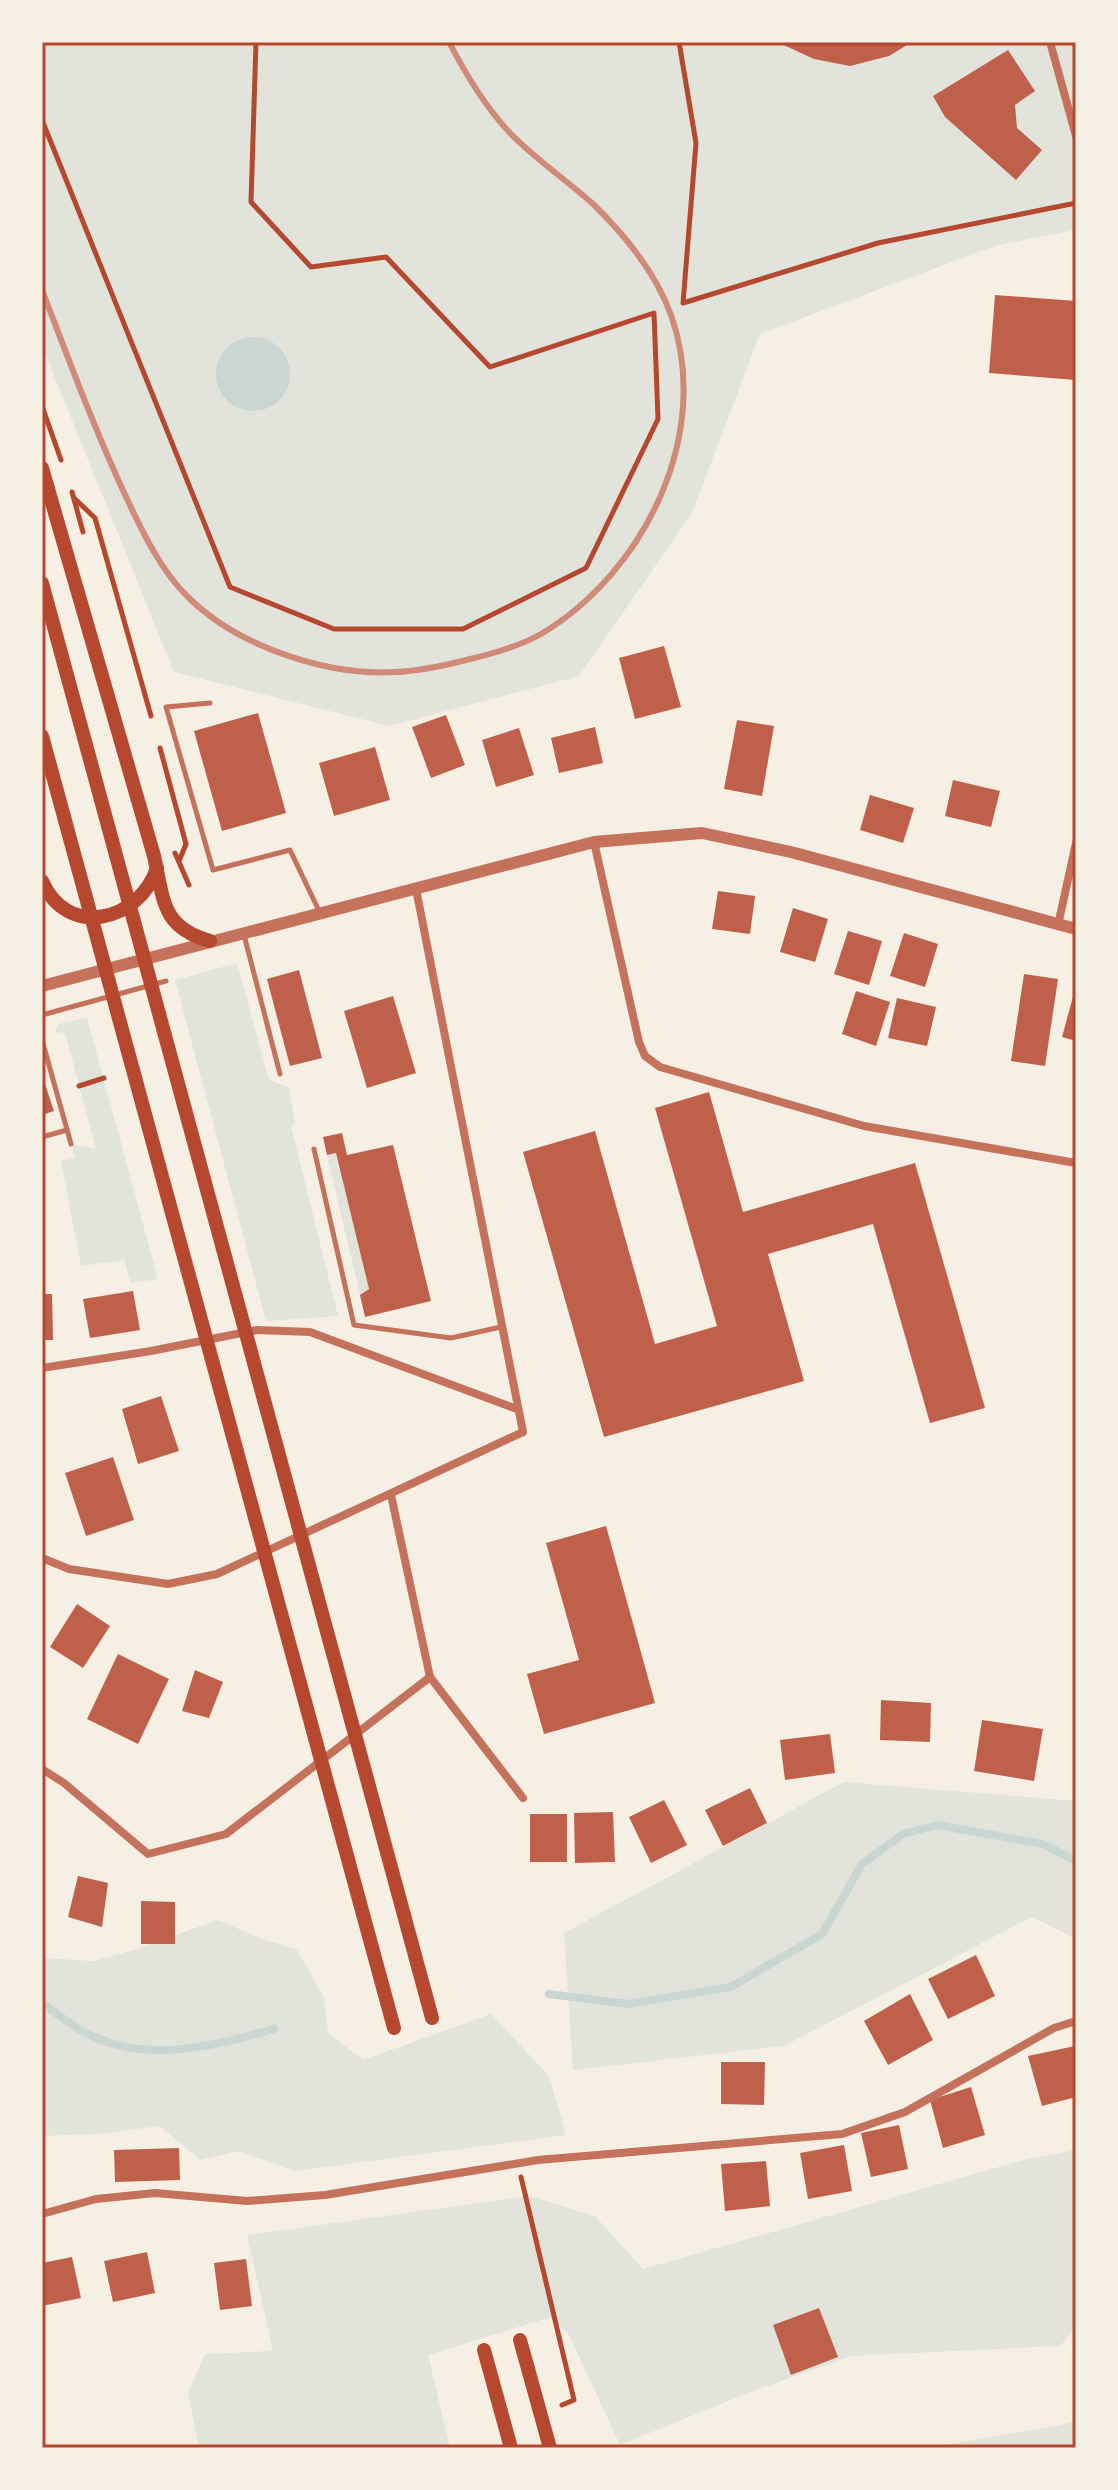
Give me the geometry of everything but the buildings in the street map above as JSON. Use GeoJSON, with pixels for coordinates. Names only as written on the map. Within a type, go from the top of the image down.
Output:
{"type":"FeatureCollection","features":[{"type":"Feature","properties":{"kind":"main road"},"geometry":{"type":"LineString","coordinates":[[42,468],[169,917],[186,932],[210,941]]}},
{"type":"Feature","properties":{"kind":"main road"},"geometry":{"type":"LineString","coordinates":[[42,583],[432,2018]]}},
{"type":"Feature","properties":{"kind":"main road"},"geometry":{"type":"LineString","coordinates":[[42,736],[394,2028]]}},
{"type":"Feature","properties":{"kind":"main road"},"geometry":{"type":"LineString","coordinates":[[42,881],[55,902],[73,914],[101,918],[123,911],[139,901],[152,884],[157,868]]}},
{"type":"Feature","properties":{"kind":"main road"},"geometry":{"type":"LineString","coordinates":[[520,2340],[550,2448]]}},
{"type":"Feature","properties":{"kind":"main road"},"geometry":{"type":"LineString","coordinates":[[484,2350],[511,2448]]}},
{"type":"Feature","properties":{"kind":"street"},"geometry":{"type":"LineString","coordinates":[[1050,42],[1076,136]]}},
{"type":"Feature","properties":{"kind":"street"},"geometry":{"type":"LineString","coordinates":[[42,986],[594,842],[702,833],[791,852],[1076,929]]}},
{"type":"Feature","properties":{"kind":"street"},"geometry":{"type":"LineString","coordinates":[[594,842],[639,1042],[645,1056],[660,1067],[864,1126],[1076,1163]]}},
{"type":"Feature","properties":{"kind":"street"},"geometry":{"type":"LineString","coordinates":[[1058,925],[1076,843]]}},
{"type":"Feature","properties":{"kind":"street"},"geometry":{"type":"LineString","coordinates":[[42,1558],[69,1569],[168,1584],[217,1574],[523,1432],[416,889]]}},
{"type":"Feature","properties":{"kind":"street"},"geometry":{"type":"LineString","coordinates":[[42,1368],[257,1330],[310,1332],[517,1409]]}},
{"type":"Feature","properties":{"kind":"street"},"geometry":{"type":"LineString","coordinates":[[391,1495],[430,1677],[523,1798]]}},
{"type":"Feature","properties":{"kind":"street"},"geometry":{"type":"LineString","coordinates":[[42,1769],[64,1783],[148,1854],[226,1834],[430,1677]]}},
{"type":"Feature","properties":{"kind":"street"},"geometry":{"type":"LineString","coordinates":[[42,2214],[96,2199],[155,2193],[247,2201],[325,2195],[519,2162],[842,2134],[905,2112],[1054,2028],[1076,2021]]}},
{"type":"Feature","properties":{"kind":"lane"},"geometry":{"type":"LineString","coordinates":[[210,703],[166,707],[213,870],[290,850],[320,913]]}},
{"type":"Feature","properties":{"kind":"lane"},"geometry":{"type":"LineString","coordinates":[[244,933],[280,1074]]}},
{"type":"Feature","properties":{"kind":"lane"},"geometry":{"type":"LineString","coordinates":[[42,1015],[166,981]]}},
{"type":"Feature","properties":{"kind":"lane"},"geometry":{"type":"LineString","coordinates":[[42,1040],[71,1144]]}},
{"type":"Feature","properties":{"kind":"lane"},"geometry":{"type":"LineString","coordinates":[[42,1137],[67,1130]]}},
{"type":"Feature","properties":{"kind":"lane"},"geometry":{"type":"LineString","coordinates":[[314,1149],[354,1325],[451,1338],[501,1327]]}},
{"type":"Feature","properties":{"kind":"path"},"geometry":{"type":"LineString","coordinates":[[42,120],[230,587],[334,629],[463,629],[586,568],[658,419],[654,313],[490,367],[386,257],[311,267],[251,202],[256,42]]}},
{"type":"Feature","properties":{"kind":"path"},"geometry":{"type":"LineString","coordinates":[[679,42],[696,143],[683,303],[878,243],[1076,203]]}},
{"type":"Feature","properties":{"kind":"path"},"geometry":{"type":"LineString","coordinates":[[74,498],[95,518],[152,721]]}},
{"type":"Feature","properties":{"kind":"path"},"geometry":{"type":"LineString","coordinates":[[159,747],[186,844],[174,871]]}},
{"type":"Feature","properties":{"kind":"path"},"geometry":{"type":"LineString","coordinates":[[79,1086],[104,1078]]}},
{"type":"Feature","properties":{"kind":"path"},"geometry":{"type":"LineString","coordinates":[[519,2162],[574,2400],[562,2405]]}},
{"type":"Feature","properties":{"kind":"shaded area"},"geometry":{"type":"Polygon","coordinates":[[[42,42],[1076,42],[1076,230],[997,245],[760,334],[692,513],[579,676],[389,726],[174,672],[42,346],[42,42]]]}},
{"type":"Feature","properties":{"kind":"shaded area"},"geometry":{"type":"Polygon","coordinates":[[[253,337],[274,343],[284,353],[290,374],[284,395],[274,405],[253,411],[232,405],[222,395],[216,374],[222,353],[232,343],[253,337]]]}},
{"type":"Feature","properties":{"kind":"shaded area"},"geometry":{"type":"Polygon","coordinates":[[[237,963],[269,1080],[289,1087],[295,1124],[291,1126],[338,1316],[266,1321],[175,980],[237,963]]]}},
{"type":"Feature","properties":{"kind":"shaded area"},"geometry":{"type":"Polygon","coordinates":[[[87,1018],[158,1279],[131,1283],[124,1260],[81,1266],[61,1161],[75,1158],[71,1144],[96,1149],[65,1033],[55,1032],[58,1024],[87,1018]]]}},
{"type":"Feature","properties":{"kind":"shaded area"},"geometry":{"type":"Polygon","coordinates":[[[336,1153],[369,1289],[360,1295],[327,1155],[336,1153]]]}},
{"type":"Feature","properties":{"kind":"shaded area"},"geometry":{"type":"Polygon","coordinates":[[[844,1782],[1076,1801],[1076,1939],[1032,1917],[784,2046],[573,2070],[564,1933],[844,1782]]]}},
{"type":"Feature","properties":{"kind":"shaded area"},"geometry":{"type":"Polygon","coordinates":[[[218,1920],[297,1950],[324,1997],[328,2033],[363,2060],[491,2014],[549,2076],[566,2135],[294,2171],[239,2151],[200,2160],[160,2126],[97,2134],[42,2136],[42,1958],[94,1961],[218,1920]]]}},
{"type":"Feature","properties":{"kind":"shaded area"},"geometry":{"type":"Polygon","coordinates":[[[1076,2150],[1076,2328],[1060,2346],[851,2356],[748,2393],[620,2445],[569,2335],[551,2317],[428,2355],[450,2448],[199,2448],[188,2393],[205,2354],[273,2351],[247,2235],[529,2196],[595,2216],[643,2269],[1027,2159],[1076,2150]]]}},
{"type":"Feature","properties":{"kind":"shaded area"},"geometry":{"type":"Polygon","coordinates":[[[1076,2422],[1076,2448],[927,2448],[1076,2422]]]}},
{"type":"Feature","properties":{"kind":"waterway"},"geometry":{"type":"LineString","coordinates":[[549,1994],[628,2004],[731,1987],[822,1934],[862,1864],[903,1834],[937,1825],[1043,1844],[1076,1861]]}},
{"type":"Feature","properties":{"kind":"waterway"},"geometry":{"type":"LineString","coordinates":[[42,2003],[82,2031],[134,2048],[157,2050],[204,2046],[274,2029]]}},
{"type":"Feature","properties":{"kind":"railway"},"geometry":{"type":"LineString","coordinates":[[42,290],[115,473],[153,551],[169,576],[188,597],[231,630],[312,663],[368,672],[404,671],[449,664],[505,650],[541,634],[578,607],[611,575],[639,537],[661,496],[676,451],[683,406],[682,360],[665,299],[638,255],[592,203],[509,132],[476,89],[449,42]]}}]}
